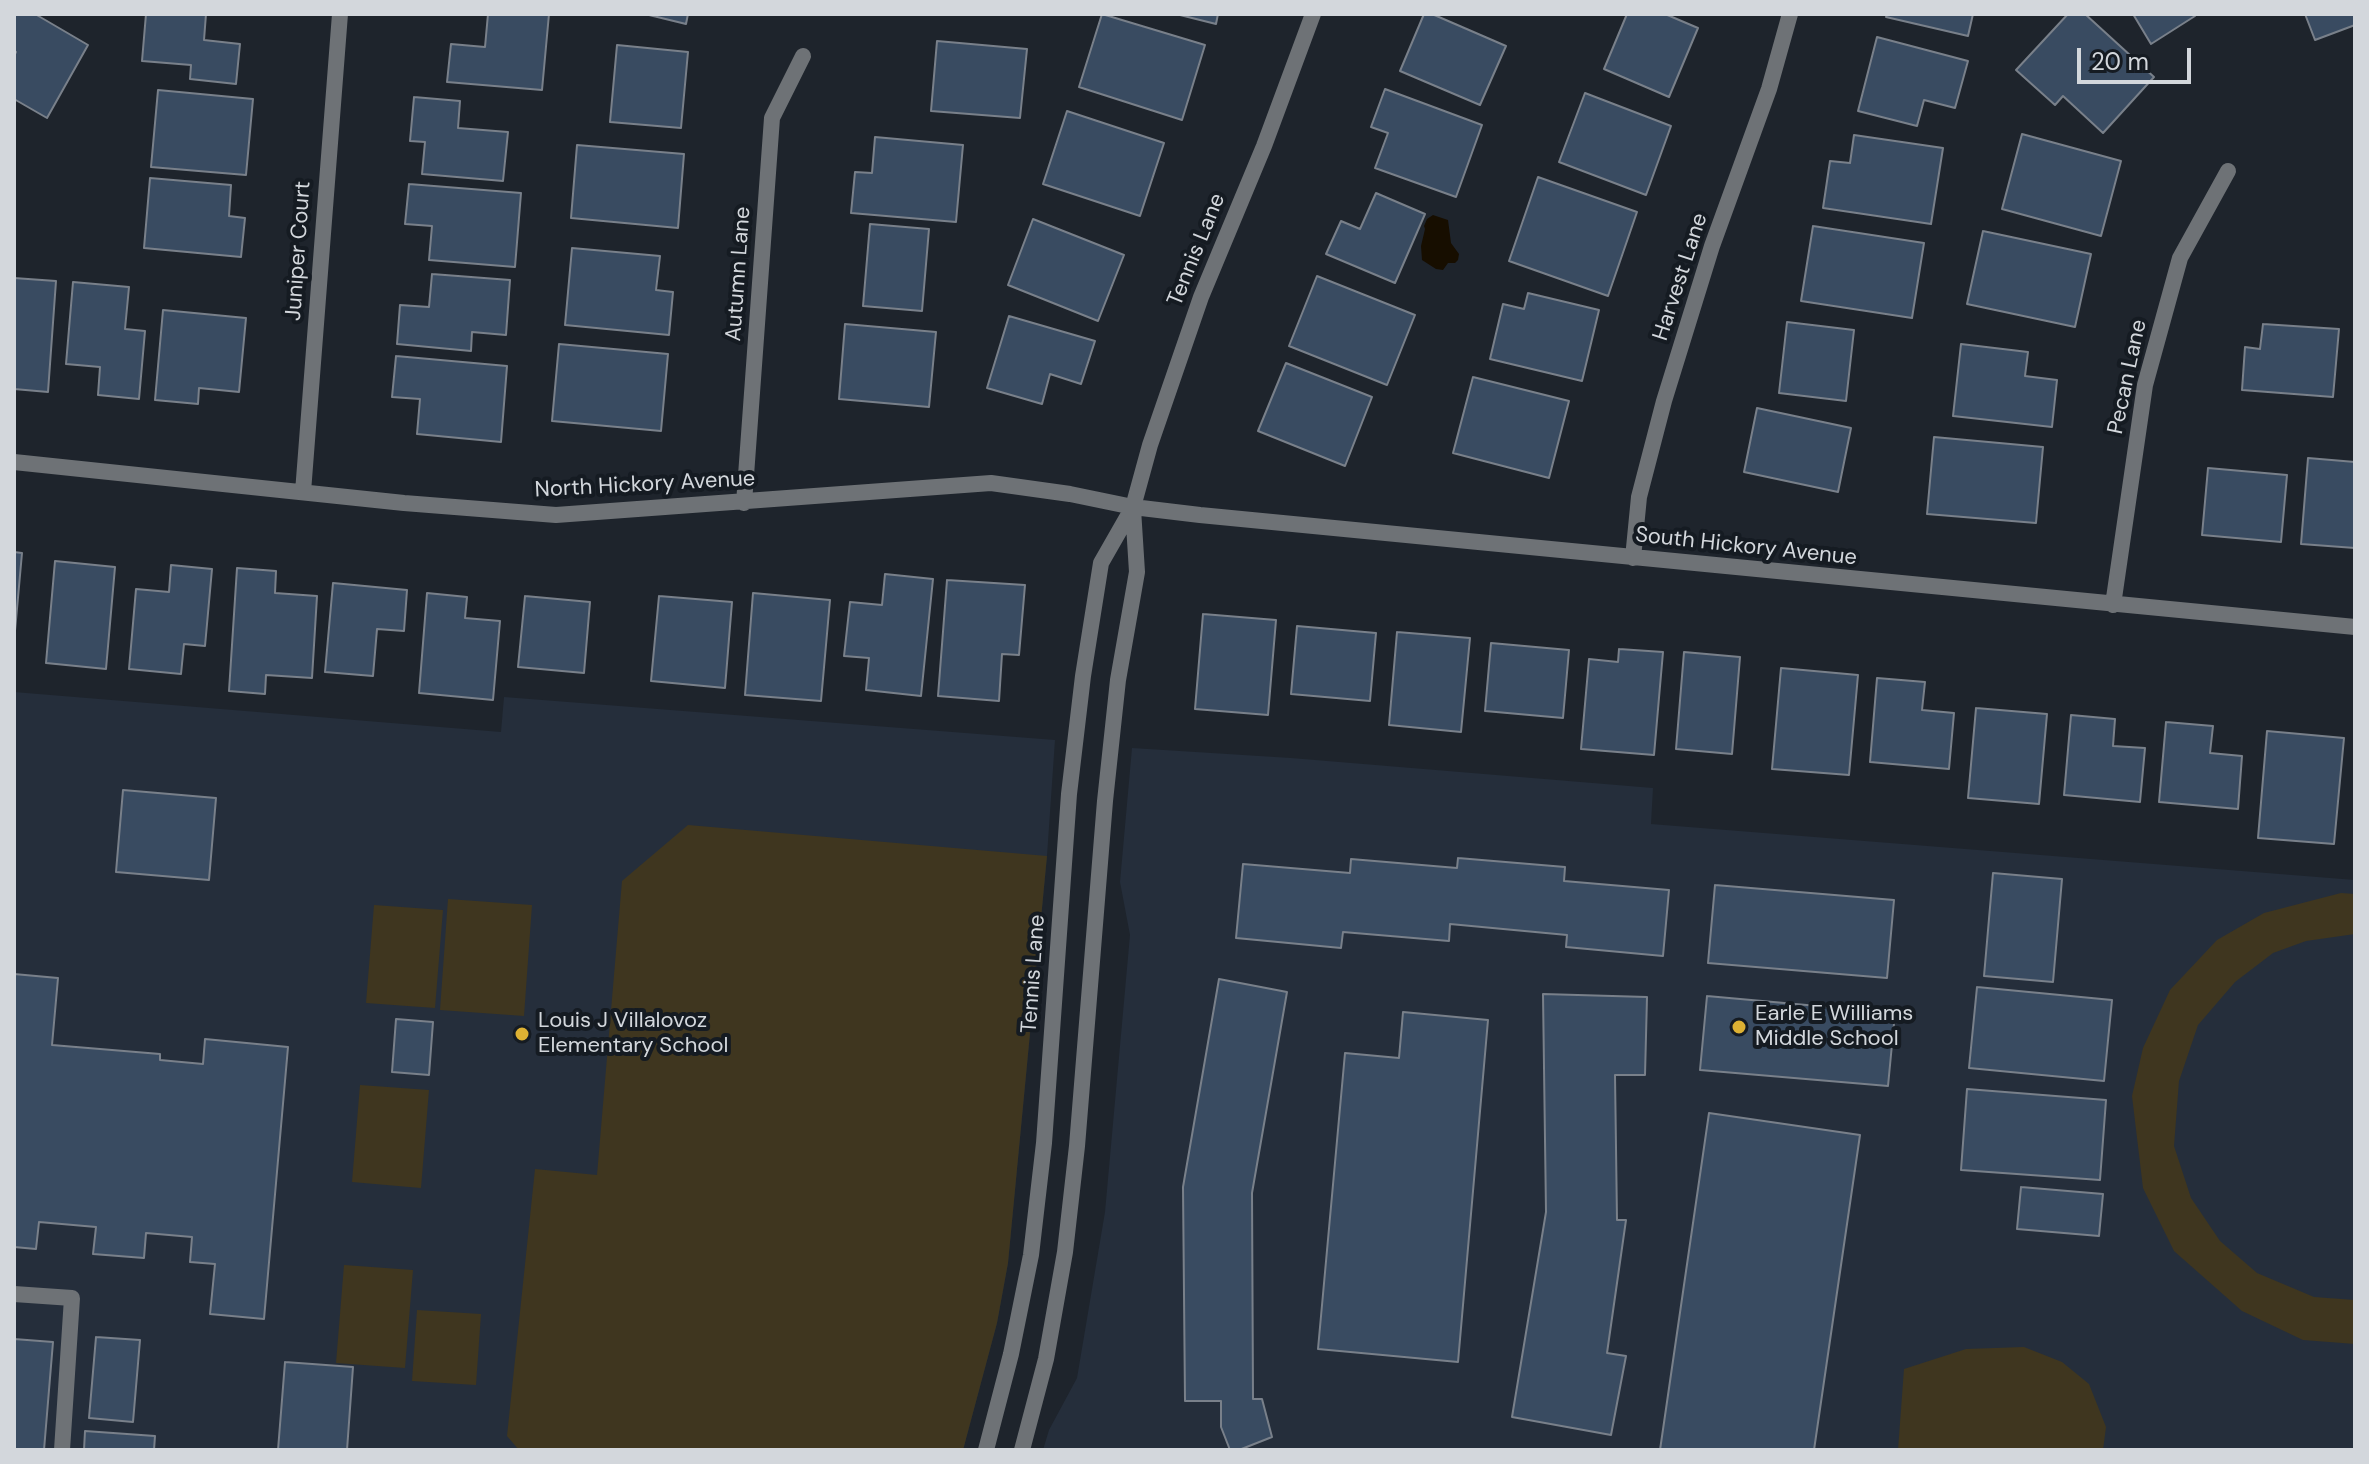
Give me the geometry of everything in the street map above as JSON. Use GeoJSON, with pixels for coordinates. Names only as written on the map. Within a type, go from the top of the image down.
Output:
{"type":"FeatureCollection","features":[{"type":"Feature","properties":{"kind":"street","name":"Juniper Court"},"geometry":{"type":"LineString","coordinates":[[303,492],[340,14]]}},
{"type":"Feature","properties":{"kind":"street","name":"Tennis Lane"},"geometry":{"type":"LineString","coordinates":[[986,1450],[1011,1354],[1031,1255],[1044,1143],[1069,794],[1085,661],[1101,563],[1133,507],[1150,445],[1201,297],[1264,146],[1313,14]]}},
{"type":"Feature","properties":{"kind":"street","name":"Harvest Lane"},"geometry":{"type":"LineString","coordinates":[[1633,558],[1639,497],[1664,401],[1712,246],[1769,89],[1790,14]]}},
{"type":"Feature","properties":{"kind":"street","name":"Autumn Lane"},"geometry":{"type":"LineString","coordinates":[[744,503],[772,118],[803,56]]}},
{"type":"Feature","properties":{"kind":"street","name":"Pecan Lane"},"geometry":{"type":"LineString","coordinates":[[2113,605],[2145,385],[2180,258],[2228,171]]}},
{"type":"Feature","properties":{"kind":"street","name":"North Hickory Avenue"},"geometry":{"type":"LineString","coordinates":[[14,462],[404,503],[556,515],[991,483],[1133,507]]}},
{"type":"Feature","properties":{"kind":"street","name":"Tennis Lane"},"geometry":{"type":"LineString","coordinates":[[1022,1450],[1046,1359],[1065,1252],[1105,801],[1118,680],[1137,572],[1133,507]]}},
{"type":"Feature","properties":{"kind":"street","name":"South Hickory Avenue"},"geometry":{"type":"LineString","coordinates":[[1133,507],[2355,627]]}},
{"type":"Feature","properties":{"kind":"street"},"geometry":{"type":"LineString","coordinates":[[14,1294],[72,1298],[62,1450]]}},
{"type":"Feature","properties":{"kind":"shaded area"},"geometry":{"type":"Polygon","coordinates":[[[1433,215],[1448,220],[1451,243],[1459,254],[1455,263],[1448,263],[1443,270],[1422,260],[1424,226],[1433,215]]]}},
{"type":"Feature","properties":{"kind":"shaded area","name":"Louis J Villalovoz Elementary School"},"geometry":{"type":"Polygon","coordinates":[[[14,692],[501,732],[504,697],[1055,740],[1047,856],[1008,1263],[997,1323],[963,1450],[14,1450],[14,692]]]}},
{"type":"Feature","properties":{"kind":"shaded area","name":"Earle E Williams Middle School"},"geometry":{"type":"Polygon","coordinates":[[[1132,748],[1653,788],[1651,824],[2355,880],[2355,1450],[1043,1450],[1049,1430],[1077,1378],[1105,1212],[1130,935],[1120,882],[1132,748]]]}},
{"type":"Feature","properties":{"kind":"shaded area"},"geometry":{"type":"Polygon","coordinates":[[[688,825],[1047,856],[1008,1263],[997,1323],[963,1450],[519,1450],[507,1436],[535,1169],[597,1175],[622,881],[688,825]]]}},
{"type":"Feature","properties":{"kind":"shaded area"},"geometry":{"type":"Polygon","coordinates":[[[2341,893],[2355,894],[2355,934],[2306,941],[2273,953],[2235,982],[2198,1025],[2179,1081],[2174,1146],[2191,1198],[2220,1241],[2257,1273],[2314,1297],[2355,1300],[2355,1344],[2303,1340],[2242,1311],[2174,1251],[2143,1188],[2132,1096],[2143,1048],[2170,990],[2217,940],[2264,913],[2341,893]]]}},
{"type":"Feature","properties":{"kind":"shaded area"},"geometry":{"type":"Polygon","coordinates":[[[448,899],[532,905],[524,1016],[440,1010],[448,899]]]}},
{"type":"Feature","properties":{"kind":"shaded area"},"geometry":{"type":"Polygon","coordinates":[[[374,905],[443,910],[435,1008],[366,1003],[374,905]]]}},
{"type":"Feature","properties":{"kind":"shaded area"},"geometry":{"type":"Polygon","coordinates":[[[360,1085],[429,1090],[421,1188],[352,1182],[360,1085]]]}},
{"type":"Feature","properties":{"kind":"shaded area"},"geometry":{"type":"Polygon","coordinates":[[[344,1265],[413,1270],[405,1368],[336,1363],[344,1265]]]}},
{"type":"Feature","properties":{"kind":"shaded area"},"geometry":{"type":"Polygon","coordinates":[[[417,1310],[481,1314],[476,1385],[412,1381],[417,1310]]]}},
{"type":"Feature","properties":{"kind":"shaded area"},"geometry":{"type":"Polygon","coordinates":[[[2024,1347],[2062,1362],[2089,1384],[2106,1427],[2103,1450],[1898,1450],[1904,1369],[1966,1349],[2024,1347]]]}},
{"type":"Feature","properties":{"kind":"building"},"geometry":{"type":"Polygon","coordinates":[[[14,14],[35,14],[88,45],[47,118],[14,99],[14,14]]]}},
{"type":"Feature","properties":{"kind":"building"},"geometry":{"type":"Polygon","coordinates":[[[146,14],[206,14],[204,40],[240,44],[236,84],[190,79],[191,65],[142,61],[146,14]]]}},
{"type":"Feature","properties":{"kind":"building"},"geometry":{"type":"Polygon","coordinates":[[[488,14],[549,14],[542,90],[447,82],[451,44],[485,47],[488,14]]]}},
{"type":"Feature","properties":{"kind":"building"},"geometry":{"type":"Polygon","coordinates":[[[645,14],[688,14],[686,24],[645,14]]]}},
{"type":"Feature","properties":{"kind":"building"},"geometry":{"type":"Polygon","coordinates":[[[1102,14],[1205,45],[1182,120],[1079,87],[1102,14]]]}},
{"type":"Feature","properties":{"kind":"building"},"geometry":{"type":"Polygon","coordinates":[[[1176,14],[1218,14],[1216,24],[1176,14]]]}},
{"type":"Feature","properties":{"kind":"building"},"geometry":{"type":"Polygon","coordinates":[[[1424,14],[1432,14],[1506,46],[1480,105],[1400,71],[1424,14]]]}},
{"type":"Feature","properties":{"kind":"building"},"geometry":{"type":"Polygon","coordinates":[[[1627,14],[1665,14],[1698,28],[1669,97],[1604,69],[1627,14]]]}},
{"type":"Feature","properties":{"kind":"building"},"geometry":{"type":"Polygon","coordinates":[[[1887,14],[1973,14],[1968,36],[1886,17],[1887,14]]]}},
{"type":"Feature","properties":{"kind":"building"},"geometry":{"type":"Polygon","coordinates":[[[2068,14],[2085,14],[2154,77],[2103,133],[2063,96],[2055,105],[2016,70],[2068,14]]]}},
{"type":"Feature","properties":{"kind":"building"},"geometry":{"type":"Polygon","coordinates":[[[2133,14],[2194,14],[2195,16],[2151,44],[2133,14]]]}},
{"type":"Feature","properties":{"kind":"building"},"geometry":{"type":"Polygon","coordinates":[[[2305,14],[2355,14],[2355,25],[2315,40],[2305,14]]]}},
{"type":"Feature","properties":{"kind":"building"},"geometry":{"type":"Polygon","coordinates":[[[1877,37],[1968,61],[1955,108],[1924,100],[1917,126],[1858,111],[1877,37]]]}},
{"type":"Feature","properties":{"kind":"building"},"geometry":{"type":"Polygon","coordinates":[[[937,41],[1027,49],[1020,118],[931,111],[937,41]]]}},
{"type":"Feature","properties":{"kind":"building"},"geometry":{"type":"Polygon","coordinates":[[[617,45],[688,52],[681,128],[610,122],[617,45]]]}},
{"type":"Feature","properties":{"kind":"building"},"geometry":{"type":"Polygon","coordinates":[[[1385,89],[1482,125],[1456,197],[1375,168],[1388,133],[1371,127],[1385,89]]]}},
{"type":"Feature","properties":{"kind":"building"},"geometry":{"type":"Polygon","coordinates":[[[158,90],[253,99],[246,175],[151,167],[158,90]]]}},
{"type":"Feature","properties":{"kind":"building"},"geometry":{"type":"Polygon","coordinates":[[[1585,93],[1671,126],[1646,195],[1559,162],[1585,93]]]}},
{"type":"Feature","properties":{"kind":"building"},"geometry":{"type":"Polygon","coordinates":[[[414,97],[460,101],[458,128],[508,132],[503,181],[422,174],[425,142],[410,141],[414,97]]]}},
{"type":"Feature","properties":{"kind":"building"},"geometry":{"type":"Polygon","coordinates":[[[1067,111],[1164,143],[1140,216],[1043,184],[1067,111]]]}},
{"type":"Feature","properties":{"kind":"building"},"geometry":{"type":"Polygon","coordinates":[[[2022,134],[2121,161],[2101,236],[2002,209],[2022,134]]]}},
{"type":"Feature","properties":{"kind":"building"},"geometry":{"type":"Polygon","coordinates":[[[1854,135],[1943,148],[1931,224],[1823,208],[1830,161],[1850,163],[1854,135]]]}},
{"type":"Feature","properties":{"kind":"building"},"geometry":{"type":"Polygon","coordinates":[[[875,137],[963,145],[956,222],[851,213],[855,172],[872,173],[875,137]]]}},
{"type":"Feature","properties":{"kind":"building"},"geometry":{"type":"Polygon","coordinates":[[[577,145],[684,154],[678,228],[571,218],[577,145]]]}},
{"type":"Feature","properties":{"kind":"building"},"geometry":{"type":"Polygon","coordinates":[[[1538,177],[1637,212],[1608,296],[1509,261],[1538,177]]]}},
{"type":"Feature","properties":{"kind":"building"},"geometry":{"type":"Polygon","coordinates":[[[150,178],[231,185],[229,216],[245,218],[241,257],[144,248],[150,178]]]}},
{"type":"Feature","properties":{"kind":"building"},"geometry":{"type":"Polygon","coordinates":[[[409,184],[521,193],[515,267],[429,260],[432,226],[405,224],[409,184]]]}},
{"type":"Feature","properties":{"kind":"building"},"geometry":{"type":"Polygon","coordinates":[[[1376,193],[1425,214],[1395,283],[1326,254],[1341,221],[1360,229],[1376,193]]]}},
{"type":"Feature","properties":{"kind":"building"},"geometry":{"type":"Polygon","coordinates":[[[1033,219],[1124,255],[1098,321],[1008,285],[1033,219]]]}},
{"type":"Feature","properties":{"kind":"building"},"geometry":{"type":"Polygon","coordinates":[[[870,224],[929,229],[922,311],[863,306],[870,224]]]}},
{"type":"Feature","properties":{"kind":"building"},"geometry":{"type":"Polygon","coordinates":[[[1813,226],[1924,243],[1912,318],[1801,301],[1813,226]]]}},
{"type":"Feature","properties":{"kind":"building"},"geometry":{"type":"Polygon","coordinates":[[[1983,231],[2091,254],[2075,327],[1967,304],[1983,231]]]}},
{"type":"Feature","properties":{"kind":"building"},"geometry":{"type":"Polygon","coordinates":[[[572,248],[660,256],[656,290],[673,292],[669,335],[565,325],[572,248]]]}},
{"type":"Feature","properties":{"kind":"building"},"geometry":{"type":"Polygon","coordinates":[[[432,274],[510,280],[506,335],[472,332],[471,351],[397,344],[400,305],[429,307],[432,274]]]}},
{"type":"Feature","properties":{"kind":"building"},"geometry":{"type":"Polygon","coordinates":[[[1317,276],[1415,315],[1387,385],[1289,346],[1317,276]]]}},
{"type":"Feature","properties":{"kind":"building"},"geometry":{"type":"Polygon","coordinates":[[[14,278],[56,281],[48,392],[14,389],[14,278]]]}},
{"type":"Feature","properties":{"kind":"building"},"geometry":{"type":"Polygon","coordinates":[[[73,282],[129,287],[125,329],[145,331],[139,399],[98,395],[100,367],[66,364],[73,282]]]}},
{"type":"Feature","properties":{"kind":"building"},"geometry":{"type":"Polygon","coordinates":[[[1528,293],[1599,310],[1582,381],[1490,359],[1503,304],[1524,309],[1528,293]]]}},
{"type":"Feature","properties":{"kind":"building"},"geometry":{"type":"Polygon","coordinates":[[[163,310],[246,318],[239,392],[199,388],[198,404],[155,400],[163,310]]]}},
{"type":"Feature","properties":{"kind":"building"},"geometry":{"type":"Polygon","coordinates":[[[1009,316],[1095,341],[1081,384],[1050,374],[1042,404],[987,388],[1009,316]]]}},
{"type":"Feature","properties":{"kind":"building"},"geometry":{"type":"Polygon","coordinates":[[[1787,322],[1854,330],[1846,401],[1779,393],[1787,322]]]}},
{"type":"Feature","properties":{"kind":"building"},"geometry":{"type":"Polygon","coordinates":[[[845,324],[936,332],[929,407],[839,399],[845,324]]]}},
{"type":"Feature","properties":{"kind":"building"},"geometry":{"type":"Polygon","coordinates":[[[2263,324],[2339,329],[2333,397],[2242,390],[2245,347],[2260,349],[2263,324]]]}},
{"type":"Feature","properties":{"kind":"building"},"geometry":{"type":"Polygon","coordinates":[[[559,344],[668,354],[661,431],[552,421],[559,344]]]}},
{"type":"Feature","properties":{"kind":"building"},"geometry":{"type":"Polygon","coordinates":[[[1961,344],[2028,352],[2025,376],[2057,380],[2052,427],[1953,416],[1961,344]]]}},
{"type":"Feature","properties":{"kind":"building"},"geometry":{"type":"Polygon","coordinates":[[[396,356],[507,366],[501,442],[417,434],[420,399],[392,397],[396,356]]]}},
{"type":"Feature","properties":{"kind":"building"},"geometry":{"type":"Polygon","coordinates":[[[1286,363],[1372,397],[1345,466],[1258,431],[1286,363]]]}},
{"type":"Feature","properties":{"kind":"building"},"geometry":{"type":"Polygon","coordinates":[[[1473,377],[1569,401],[1549,478],[1453,453],[1473,377]]]}},
{"type":"Feature","properties":{"kind":"building"},"geometry":{"type":"Polygon","coordinates":[[[1757,408],[1851,428],[1838,492],[1744,472],[1757,408]]]}},
{"type":"Feature","properties":{"kind":"building"},"geometry":{"type":"Polygon","coordinates":[[[1934,437],[2043,447],[2036,523],[1927,514],[1934,437]]]}},
{"type":"Feature","properties":{"kind":"building"},"geometry":{"type":"Polygon","coordinates":[[[2308,458],[2355,462],[2355,548],[2301,544],[2308,458]]]}},
{"type":"Feature","properties":{"kind":"building"},"geometry":{"type":"Polygon","coordinates":[[[2208,468],[2287,475],[2281,542],[2202,535],[2208,468]]]}},
{"type":"Feature","properties":{"kind":"building"},"geometry":{"type":"Polygon","coordinates":[[[14,552],[22,553],[14,642],[14,552]]]}},
{"type":"Feature","properties":{"kind":"building"},"geometry":{"type":"Polygon","coordinates":[[[55,561],[115,567],[106,669],[46,663],[55,561]]]}},
{"type":"Feature","properties":{"kind":"building"},"geometry":{"type":"Polygon","coordinates":[[[171,565],[212,569],[205,646],[184,644],[181,674],[129,669],[136,589],[169,592],[171,565]]]}},
{"type":"Feature","properties":{"kind":"building"},"geometry":{"type":"Polygon","coordinates":[[[237,568],[276,571],[275,593],[317,596],[312,678],[266,675],[265,694],[229,691],[237,568]]]}},
{"type":"Feature","properties":{"kind":"building"},"geometry":{"type":"Polygon","coordinates":[[[885,574],[933,579],[921,696],[866,690],[869,658],[844,656],[850,602],[882,605],[885,574]]]}},
{"type":"Feature","properties":{"kind":"building"},"geometry":{"type":"Polygon","coordinates":[[[947,580],[1025,585],[1019,655],[1002,654],[999,701],[938,696],[947,580]]]}},
{"type":"Feature","properties":{"kind":"building"},"geometry":{"type":"Polygon","coordinates":[[[333,583],[407,590],[404,631],[377,629],[373,676],[325,672],[333,583]]]}},
{"type":"Feature","properties":{"kind":"building"},"geometry":{"type":"Polygon","coordinates":[[[427,593],[467,597],[465,618],[500,621],[493,700],[419,693],[427,593]]]}},
{"type":"Feature","properties":{"kind":"building"},"geometry":{"type":"Polygon","coordinates":[[[753,593],[830,600],[821,701],[745,695],[753,593]]]}},
{"type":"Feature","properties":{"kind":"building"},"geometry":{"type":"Polygon","coordinates":[[[525,596],[590,602],[584,673],[518,667],[525,596]]]}},
{"type":"Feature","properties":{"kind":"building"},"geometry":{"type":"Polygon","coordinates":[[[659,596],[732,602],[725,688],[651,681],[659,596]]]}},
{"type":"Feature","properties":{"kind":"building"},"geometry":{"type":"Polygon","coordinates":[[[1203,614],[1276,620],[1268,715],[1195,709],[1203,614]]]}},
{"type":"Feature","properties":{"kind":"building"},"geometry":{"type":"Polygon","coordinates":[[[1297,626],[1376,633],[1370,701],[1291,694],[1297,626]]]}},
{"type":"Feature","properties":{"kind":"building"},"geometry":{"type":"Polygon","coordinates":[[[1397,632],[1470,638],[1461,732],[1389,725],[1397,632]]]}},
{"type":"Feature","properties":{"kind":"building"},"geometry":{"type":"Polygon","coordinates":[[[1491,643],[1569,650],[1563,718],[1485,711],[1491,643]]]}},
{"type":"Feature","properties":{"kind":"building"},"geometry":{"type":"Polygon","coordinates":[[[1619,649],[1663,652],[1654,755],[1581,749],[1589,659],[1618,662],[1619,649]]]}},
{"type":"Feature","properties":{"kind":"building"},"geometry":{"type":"Polygon","coordinates":[[[1684,652],[1740,657],[1732,754],[1676,749],[1684,652]]]}},
{"type":"Feature","properties":{"kind":"building"},"geometry":{"type":"Polygon","coordinates":[[[1781,668],[1858,675],[1849,775],[1772,769],[1781,668]]]}},
{"type":"Feature","properties":{"kind":"building"},"geometry":{"type":"Polygon","coordinates":[[[1877,678],[1925,682],[1922,710],[1954,713],[1949,769],[1870,762],[1877,678]]]}},
{"type":"Feature","properties":{"kind":"building"},"geometry":{"type":"Polygon","coordinates":[[[1976,708],[2047,714],[2039,804],[1968,798],[1976,708]]]}},
{"type":"Feature","properties":{"kind":"building"},"geometry":{"type":"Polygon","coordinates":[[[2071,715],[2115,719],[2113,746],[2145,748],[2140,802],[2064,795],[2071,715]]]}},
{"type":"Feature","properties":{"kind":"building"},"geometry":{"type":"Polygon","coordinates":[[[2166,722],[2213,726],[2210,753],[2242,756],[2238,809],[2159,802],[2166,722]]]}},
{"type":"Feature","properties":{"kind":"building"},"geometry":{"type":"Polygon","coordinates":[[[2267,731],[2344,738],[2334,844],[2258,838],[2267,731]]]}},
{"type":"Feature","properties":{"kind":"building"},"geometry":{"type":"Polygon","coordinates":[[[123,790],[216,798],[209,880],[116,872],[123,790]]]}},
{"type":"Feature","properties":{"kind":"building"},"geometry":{"type":"Polygon","coordinates":[[[1458,858],[1565,867],[1564,881],[1669,890],[1663,956],[1566,947],[1567,935],[1450,924],[1449,941],[1343,932],[1341,948],[1236,938],[1243,864],[1350,873],[1351,859],[1457,868],[1458,858]]]}},
{"type":"Feature","properties":{"kind":"building"},"geometry":{"type":"Polygon","coordinates":[[[1993,873],[2062,879],[2053,982],[1984,976],[1993,873]]]}},
{"type":"Feature","properties":{"kind":"building"},"geometry":{"type":"Polygon","coordinates":[[[1715,885],[1894,900],[1887,978],[1708,963],[1715,885]]]}},
{"type":"Feature","properties":{"kind":"building"},"geometry":{"type":"Polygon","coordinates":[[[14,974],[58,978],[52,1045],[160,1054],[160,1060],[203,1064],[205,1039],[288,1047],[264,1319],[210,1314],[215,1264],[190,1262],[192,1237],[146,1233],[144,1258],[93,1254],[96,1227],[39,1222],[36,1249],[14,1247],[14,974]]]}},
{"type":"Feature","properties":{"kind":"building"},"geometry":{"type":"Polygon","coordinates":[[[1219,979],[1287,992],[1252,1193],[1253,1399],[1262,1399],[1272,1437],[1239,1450],[1230,1450],[1221,1427],[1221,1401],[1185,1401],[1183,1187],[1219,979]]]}},
{"type":"Feature","properties":{"kind":"building"},"geometry":{"type":"Polygon","coordinates":[[[1977,987],[2112,1000],[2104,1081],[1969,1068],[1977,987]]]}},
{"type":"Feature","properties":{"kind":"building"},"geometry":{"type":"Polygon","coordinates":[[[1543,994],[1647,997],[1645,1075],[1615,1075],[1617,1220],[1626,1220],[1607,1353],[1626,1356],[1611,1435],[1512,1417],[1546,1212],[1543,994]]]}},
{"type":"Feature","properties":{"kind":"building"},"geometry":{"type":"Polygon","coordinates":[[[1707,996],[1895,1013],[1888,1086],[1700,1070],[1707,996]]]}},
{"type":"Feature","properties":{"kind":"building"},"geometry":{"type":"Polygon","coordinates":[[[1403,1012],[1488,1020],[1458,1362],[1318,1349],[1345,1053],[1399,1058],[1403,1012]]]}},
{"type":"Feature","properties":{"kind":"building"},"geometry":{"type":"Polygon","coordinates":[[[396,1019],[433,1022],[429,1075],[392,1072],[396,1019]]]}},
{"type":"Feature","properties":{"kind":"building"},"geometry":{"type":"Polygon","coordinates":[[[1967,1089],[2106,1100],[2100,1180],[1961,1170],[1967,1089]]]}},
{"type":"Feature","properties":{"kind":"building"},"geometry":{"type":"Polygon","coordinates":[[[1709,1113],[1860,1135],[1814,1450],[1660,1450],[1709,1113]]]}},
{"type":"Feature","properties":{"kind":"building"},"geometry":{"type":"Polygon","coordinates":[[[2021,1187],[2103,1194],[2099,1236],[2017,1229],[2021,1187]]]}},
{"type":"Feature","properties":{"kind":"building"},"geometry":{"type":"Polygon","coordinates":[[[96,1337],[140,1340],[133,1422],[89,1418],[96,1337]]]}},
{"type":"Feature","properties":{"kind":"building"},"geometry":{"type":"Polygon","coordinates":[[[14,1339],[53,1342],[44,1450],[14,1450],[14,1339]]]}},
{"type":"Feature","properties":{"kind":"building"},"geometry":{"type":"Polygon","coordinates":[[[285,1362],[353,1367],[347,1450],[278,1450],[285,1362]]]}},
{"type":"Feature","properties":{"kind":"building"},"geometry":{"type":"Polygon","coordinates":[[[85,1431],[155,1436],[154,1450],[84,1450],[85,1431]]]}},
{"type":"Feature","properties":{"kind":"place","name":"Earle E Williams Middle School"},"geometry":{"type":"Point","coordinates":[1739,1027]}},
{"type":"Feature","properties":{"kind":"place","name":"Louis J Villalovoz Elementary School"},"geometry":{"type":"Point","coordinates":[522,1034]}}]}
